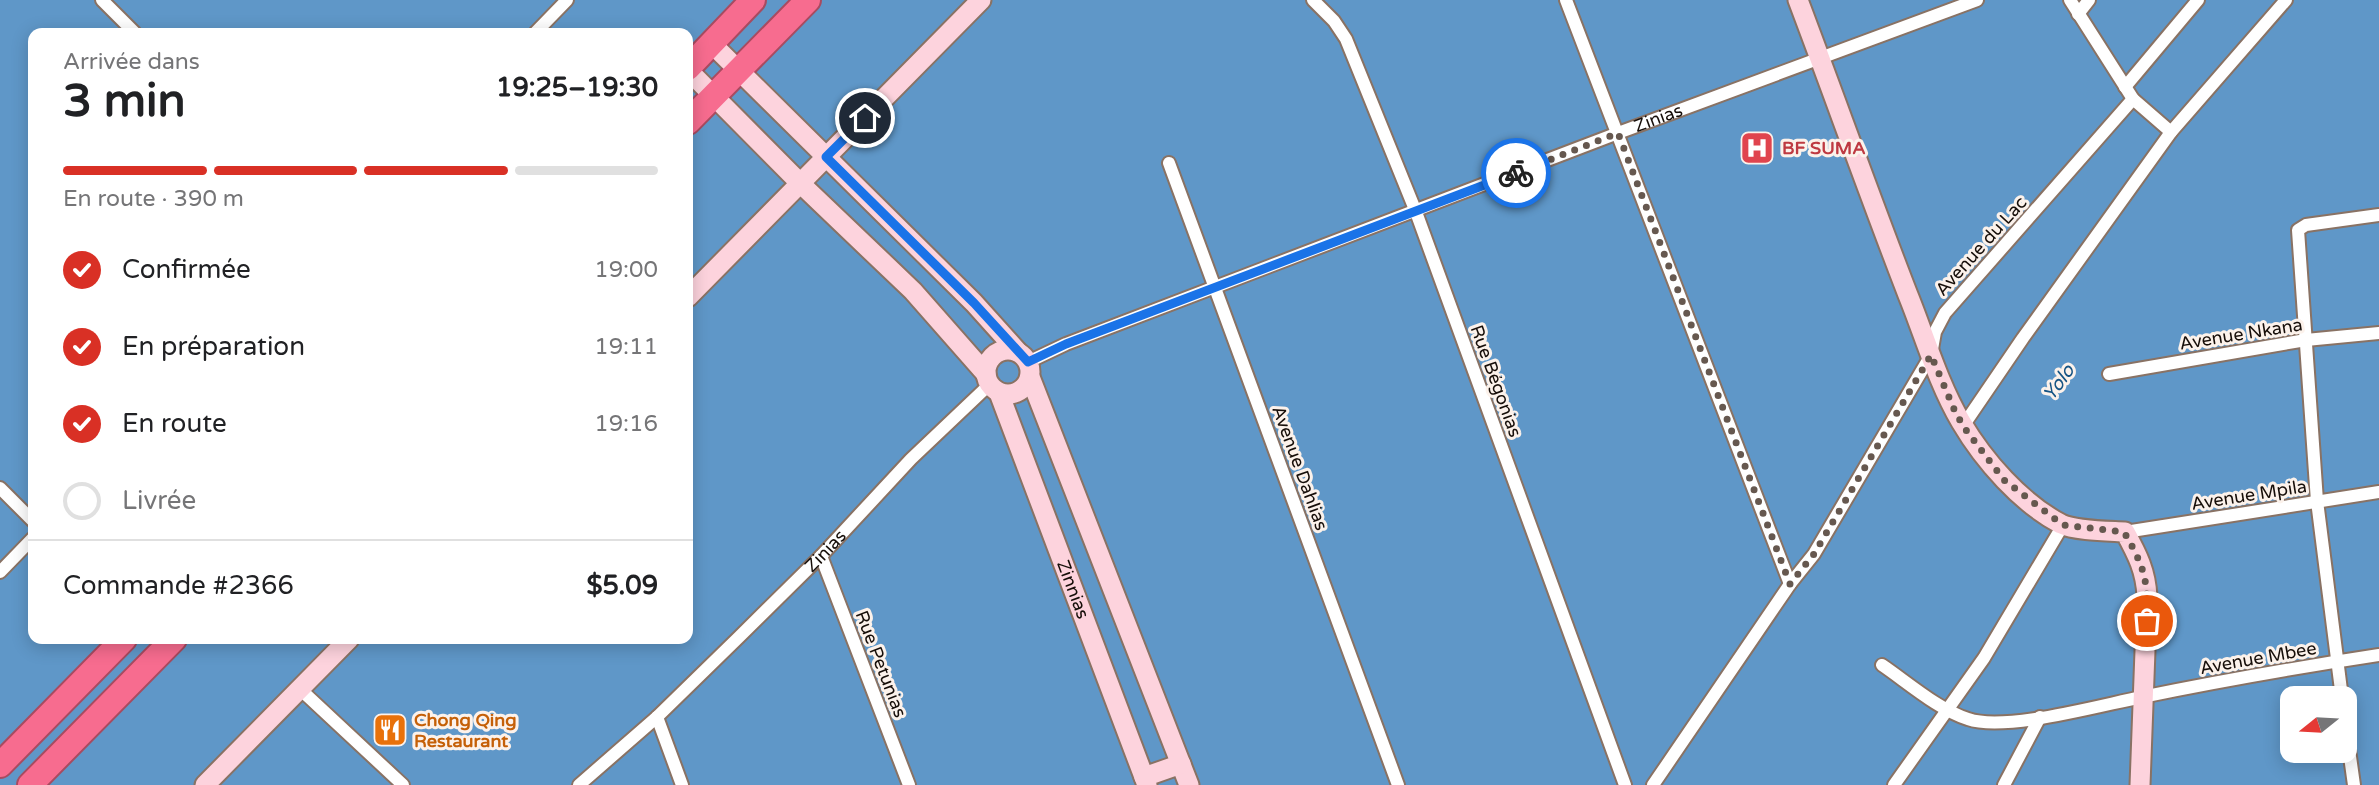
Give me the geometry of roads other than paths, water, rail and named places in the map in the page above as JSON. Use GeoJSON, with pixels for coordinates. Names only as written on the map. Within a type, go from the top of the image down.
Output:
{"type":"FeatureCollection","features":[{"type":"Feature","properties":{"kind":"highway"},"geometry":{"type":"LineString","coordinates":[[693,63],[753,0]]}},
{"type":"Feature","properties":{"kind":"highway"},"geometry":{"type":"LineString","coordinates":[[693,117],[808,0]]}},
{"type":"Feature","properties":{"kind":"highway"},"geometry":{"type":"LineString","coordinates":[[0,765],[119,644]]}},
{"type":"Feature","properties":{"kind":"highway"},"geometry":{"type":"LineString","coordinates":[[30,785],[169,644]]}},
{"type":"Feature","properties":{"kind":"street"},"geometry":{"type":"LineString","coordinates":[[102,0],[130,28]]}},
{"type":"Feature","properties":{"kind":"street"},"geometry":{"type":"LineString","coordinates":[[540,28],[566,0]]}},
{"type":"Feature","properties":{"kind":"street"},"geometry":{"type":"LineString","coordinates":[[693,292],[981,0]]}},
{"type":"Feature","properties":{"kind":"street","name":"Rue Bégonias"},"geometry":{"type":"LineString","coordinates":[[1313,0],[1334,21],[1346,39],[1416,212],[1625,785]]}},
{"type":"Feature","properties":{"kind":"street"},"geometry":{"type":"LineString","coordinates":[[1566,0],[1790,584]]}},
{"type":"Feature","properties":{"kind":"street"},"geometry":{"type":"LineString","coordinates":[[1798,0],[1931,355],[1963,426],[2004,480],[2063,525],[2124,532],[2140,561],[2146,578],[2140,785]]}},
{"type":"Feature","properties":{"kind":"street","name":"Zinias"},"geometry":{"type":"LineString","coordinates":[[1026,363],[1066,344],[1618,133],[1977,0]]}},
{"type":"Feature","properties":{"kind":"street"},"geometry":{"type":"LineString","coordinates":[[2070,0],[2133,99],[2171,132]]}},
{"type":"Feature","properties":{"kind":"street"},"geometry":{"type":"LineString","coordinates":[[2078,14],[2089,0]]}},
{"type":"Feature","properties":{"kind":"street"},"geometry":{"type":"LineString","coordinates":[[2125,87],[2198,0]]}},
{"type":"Feature","properties":{"kind":"street"},"geometry":{"type":"LineString","coordinates":[[1963,426],[2171,132],[2286,0]]}},
{"type":"Feature","properties":{"kind":"street"},"geometry":{"type":"LineString","coordinates":[[711,43],[974,303],[1026,363],[1189,785]]}},
{"type":"Feature","properties":{"kind":"street","name":"Zinnias"},"geometry":{"type":"LineString","coordinates":[[693,74],[801,184],[913,290],[991,384],[1146,781]]}},
{"type":"Feature","properties":{"kind":"street","name":"Avenue du Lac"},"geometry":{"type":"LineString","coordinates":[[1653,785],[1790,584],[1814,554],[1931,355],[1935,332],[1945,313],[2133,99]]}},
{"type":"Feature","properties":{"kind":"street","name":"Avenue Dahlias"},"geometry":{"type":"LineString","coordinates":[[1169,163],[1398,785]]}},
{"type":"Feature","properties":{"kind":"street"},"geometry":{"type":"LineString","coordinates":[[2340,686],[2318,502],[2298,230],[2300,227],[2379,215]]}},
{"type":"Feature","properties":{"kind":"street","name":"Avenue Nkana"},"geometry":{"type":"LineString","coordinates":[[2109,374],[2306,340],[2379,333]]}},
{"type":"Feature","properties":{"kind":"street"},"geometry":{"type":"LineString","coordinates":[[1003,350],[1026,363],[1026,386],[1019,392],[1009,394],[991,384],[990,359],[996,353],[1003,350]]}},
{"type":"Feature","properties":{"kind":"street","name":"Zinias"},"geometry":{"type":"LineString","coordinates":[[579,785],[657,717],[821,556],[911,459],[991,384]]}},
{"type":"Feature","properties":{"kind":"street"},"geometry":{"type":"LineString","coordinates":[[0,488],[28,516]]}},
{"type":"Feature","properties":{"kind":"street","name":"Avenue Mpila"},"geometry":{"type":"LineString","coordinates":[[2124,532],[2379,492]]}},
{"type":"Feature","properties":{"kind":"street"},"geometry":{"type":"LineString","coordinates":[[1894,785],[1984,658],[2063,525]]}},
{"type":"Feature","properties":{"kind":"street"},"geometry":{"type":"LineString","coordinates":[[0,572],[28,543]]}},
{"type":"Feature","properties":{"kind":"street","name":"Rue Petunias"},"geometry":{"type":"LineString","coordinates":[[821,556],[909,785]]}},
{"type":"Feature","properties":{"kind":"street"},"geometry":{"type":"LineString","coordinates":[[205,785],[344,644]]}},
{"type":"Feature","properties":{"kind":"street","name":"Avenue Mbee"},"geometry":{"type":"LineString","coordinates":[[1882,665],[1946,709],[1968,719],[1990,724],[2379,655]]}},
{"type":"Feature","properties":{"kind":"street"},"geometry":{"type":"LineString","coordinates":[[300,689],[403,785]]}},
{"type":"Feature","properties":{"kind":"street"},"geometry":{"type":"LineString","coordinates":[[657,717],[682,785]]}},
{"type":"Feature","properties":{"kind":"street"},"geometry":{"type":"LineString","coordinates":[[2004,785],[2040,717]]}},
{"type":"Feature","properties":{"kind":"street"},"geometry":{"type":"LineString","coordinates":[[2351,763],[2354,785]]}},
{"type":"Feature","properties":{"kind":"street"},"geometry":{"type":"LineString","coordinates":[[1146,781],[1181,764]]}},
{"type":"Feature","properties":{"kind":"water","name":"Yolo"},"geometry":{"type":"Polygon","coordinates":[[[0,0],[2379,0],[2379,785],[0,785],[0,0]]]}},
{"type":"Feature","properties":{"kind":"place","name":"BF SUMA"},"geometry":{"type":"Point","coordinates":[1757,148]}},
{"type":"Feature","properties":{"kind":"place","name":"Chong Qing Restaurant"},"geometry":{"type":"Point","coordinates":[390,730]}}]}
